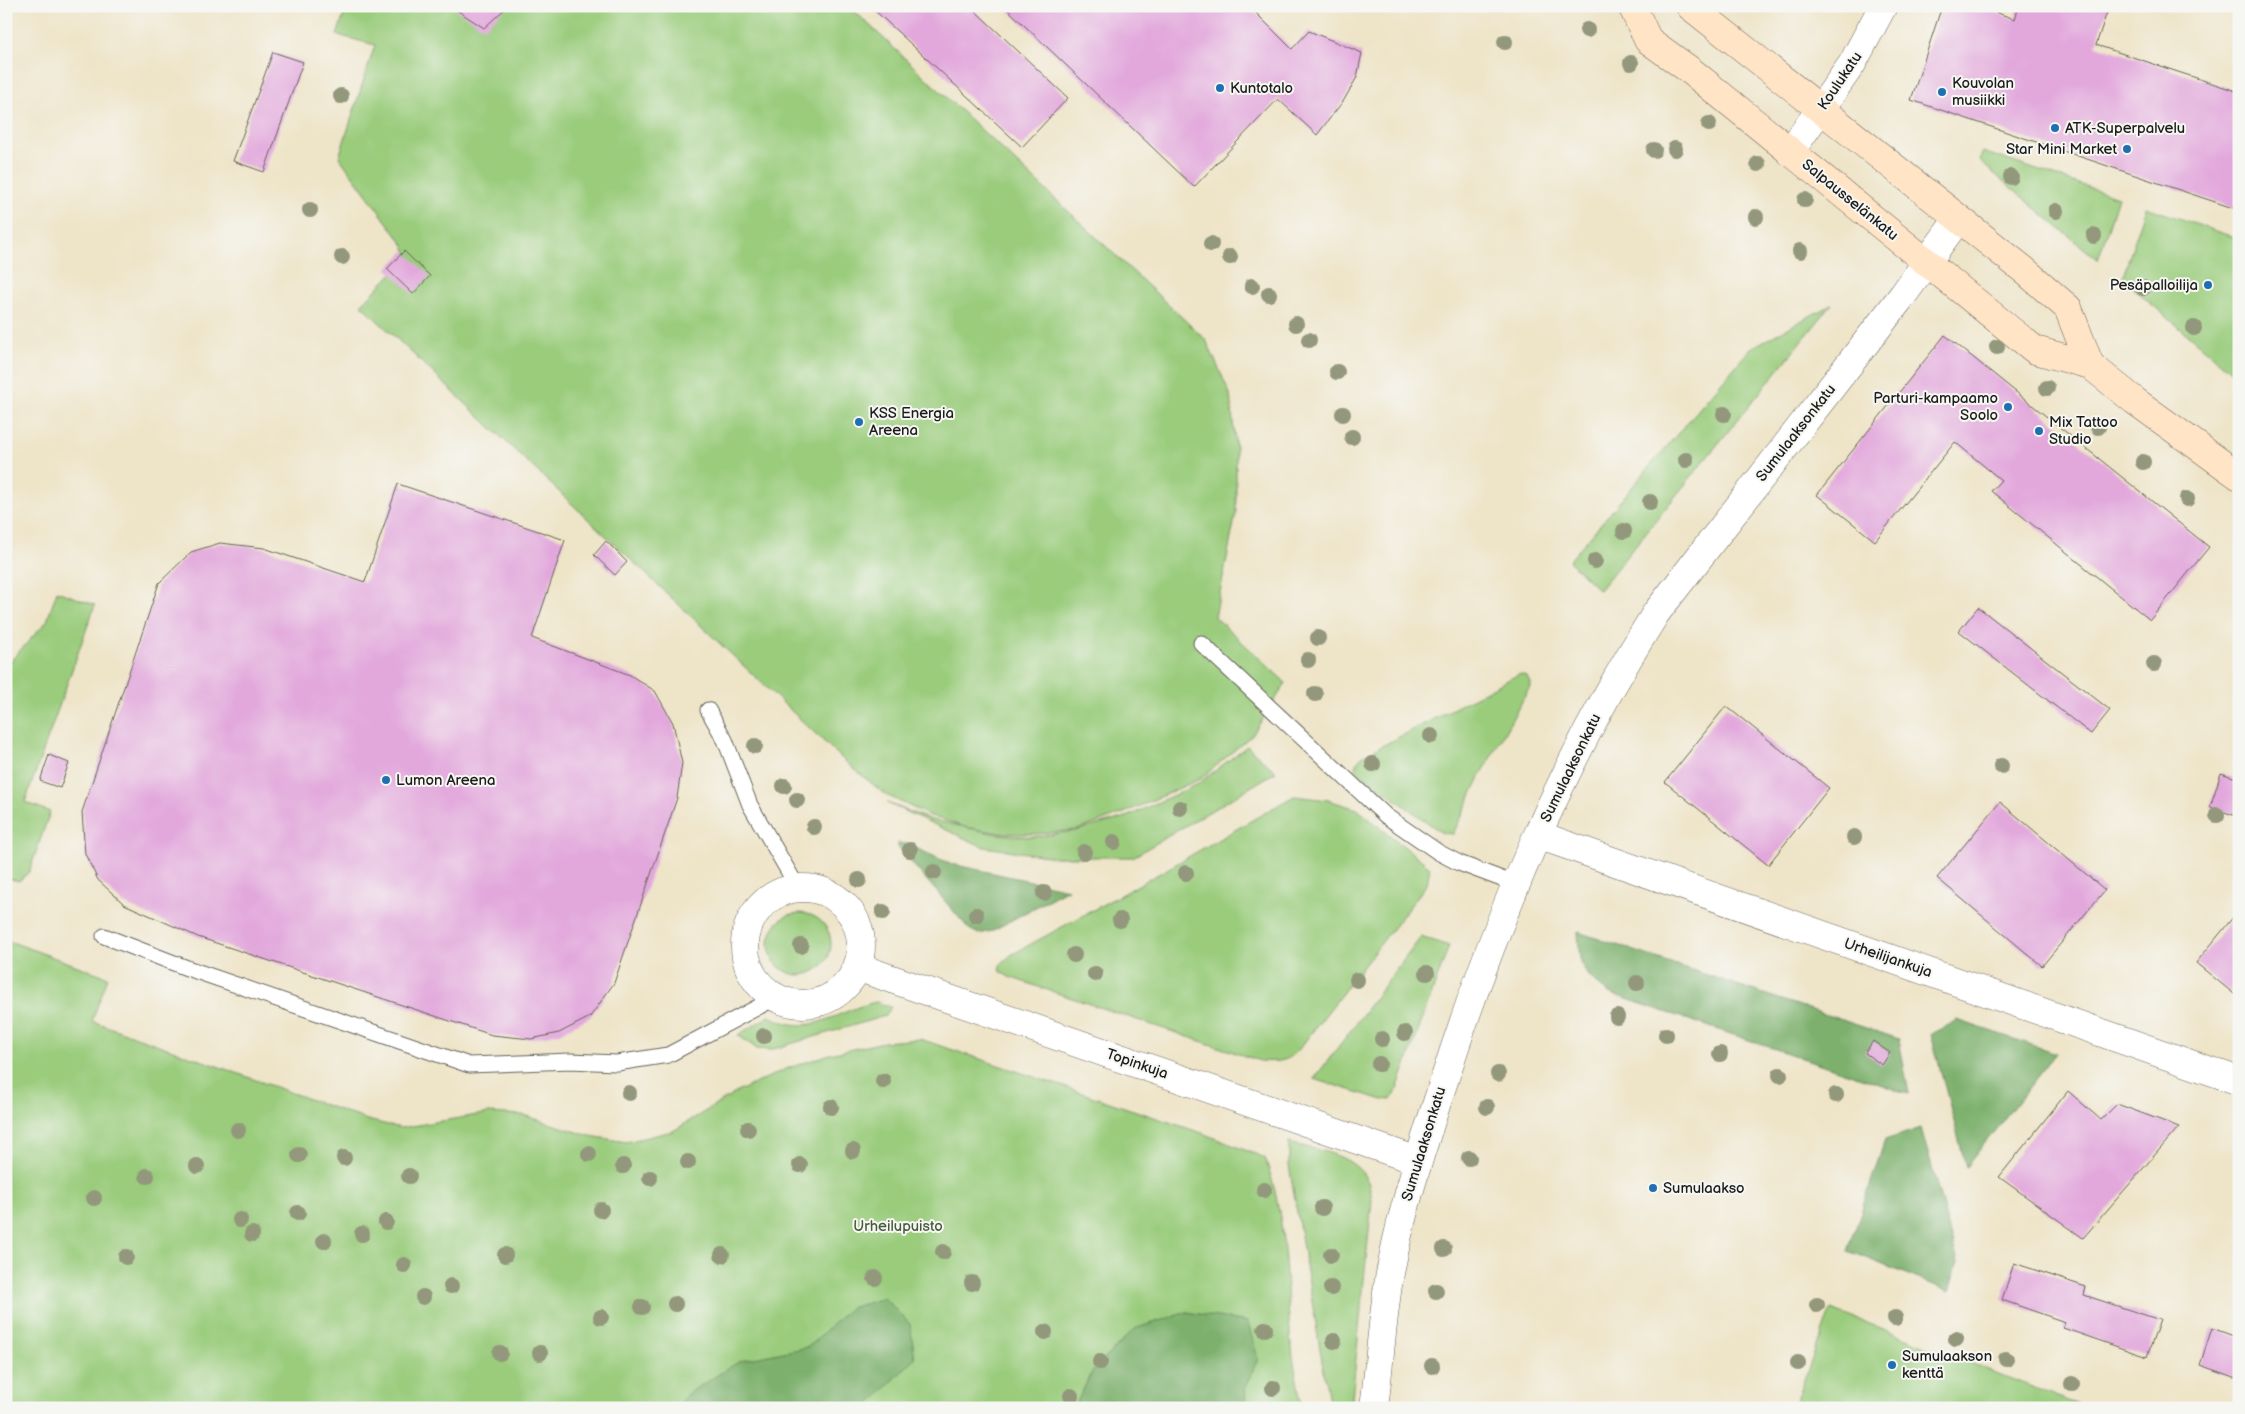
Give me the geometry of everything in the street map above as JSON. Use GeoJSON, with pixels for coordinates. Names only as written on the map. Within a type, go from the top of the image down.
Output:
{"type":"FeatureCollection","features":[{"type":"Feature","properties":{"kind":"main road","name":"Salpausselänkatu"},"geometry":{"type":"LineString","coordinates":[[1632,6],[1648,40],[1691,71],[2036,350],[2090,365],[2135,401],[2239,476]]}},
{"type":"Feature","properties":{"kind":"main road"},"geometry":{"type":"LineString","coordinates":[[1690,6],[2068,308],[2090,365]]}},
{"type":"Feature","properties":{"kind":"street","name":"Koulukatu"},"geometry":{"type":"LineString","coordinates":[[1790,152],[1864,45],[1883,6]]}},
{"type":"Feature","properties":{"kind":"street","name":"Sumulaaksonkatu"},"geometry":{"type":"LineString","coordinates":[[1374,1408],[1388,1284],[1402,1222],[1418,1161],[1459,1033],[1516,884],[1597,714],[1626,660],[1656,613],[1771,467],[1958,219]]}},
{"type":"Feature","properties":{"kind":"street","name":"Urheilijankuja"},"geometry":{"type":"LineString","coordinates":[[1538,835],[2239,1081]]}},
{"type":"Feature","properties":{"kind":"street"},"geometry":{"type":"LineString","coordinates":[[798,888],[818,890],[843,904],[855,920],[861,948],[857,968],[841,990],[823,1001],[794,1004],[775,998],[755,980],[746,961],[744,944],[749,924],[759,908],[775,895],[798,888]]}},
{"type":"Feature","properties":{"kind":"street","name":"Topinkuja"},"geometry":{"type":"LineString","coordinates":[[857,968],[1418,1161]]}},
{"type":"Feature","properties":{"kind":"lane"},"geometry":{"type":"LineString","coordinates":[[1201,644],[1386,816],[1438,852],[1459,863],[1516,884]]}},
{"type":"Feature","properties":{"kind":"lane"},"geometry":{"type":"LineString","coordinates":[[708,710],[725,740],[750,805],[798,888]]}},
{"type":"Feature","properties":{"kind":"lane"},"geometry":{"type":"LineString","coordinates":[[104,936],[187,968],[469,1065],[570,1061],[617,1063],[668,1055],[775,998]]}},
{"type":"Feature","properties":{"kind":"green space","name":"KSS Energia Areena"},"geometry":{"type":"Polygon","coordinates":[[[347,6],[849,6],[1206,340],[1230,394],[1236,450],[1236,513],[1215,617],[1286,683],[1253,734],[1202,778],[1124,813],[1077,830],[1034,834],[999,833],[965,827],[928,815],[886,795],[848,764],[361,305],[409,256],[403,244],[339,157],[375,45],[337,35],[347,6]]]}},
{"type":"Feature","properties":{"kind":"green space"},"geometry":{"type":"Polygon","coordinates":[[[1983,152],[2118,197],[2098,260],[1979,161],[1983,152]]]}},
{"type":"Feature","properties":{"kind":"green space"},"geometry":{"type":"Polygon","coordinates":[[[2146,207],[2239,239],[2239,378],[2122,279],[2146,207]]]}},
{"type":"Feature","properties":{"kind":"green space"},"geometry":{"type":"Polygon","coordinates":[[[1832,304],[1599,590],[1569,561],[1751,348],[1832,304]]]}},
{"type":"Feature","properties":{"kind":"green space"},"geometry":{"type":"Polygon","coordinates":[[[57,591],[95,605],[25,802],[50,812],[29,872],[19,881],[6,878],[6,666],[47,621],[57,591]]]}},
{"type":"Feature","properties":{"kind":"green space"},"geometry":{"type":"Polygon","coordinates":[[[1519,674],[1527,676],[1531,685],[1480,777],[1453,834],[1442,833],[1355,770],[1356,763],[1361,757],[1519,674]]]}},
{"type":"Feature","properties":{"kind":"green space"},"geometry":{"type":"Polygon","coordinates":[[[1247,746],[1276,772],[1133,857],[1055,857],[984,847],[887,803],[932,820],[997,834],[1032,837],[1076,831],[1126,817],[1198,784],[1247,746]]]}},
{"type":"Feature","properties":{"kind":"green space"},"geometry":{"type":"Polygon","coordinates":[[[1294,796],[1328,800],[1357,809],[1430,867],[1427,884],[1292,1056],[1280,1061],[1260,1061],[1009,977],[1000,971],[1000,965],[1011,955],[1162,872],[1294,796]]]}},
{"type":"Feature","properties":{"kind":"green space"},"geometry":{"type":"Polygon","coordinates":[[[898,843],[907,844],[951,864],[1068,889],[992,931],[979,934],[969,929],[898,847],[898,843]]]}},
{"type":"Feature","properties":{"kind":"green space"},"geometry":{"type":"Polygon","coordinates":[[[800,913],[812,916],[822,922],[828,932],[831,944],[828,956],[822,966],[812,972],[800,975],[788,972],[778,966],[772,956],[769,944],[772,932],[778,922],[788,916],[800,913]]]}},
{"type":"Feature","properties":{"kind":"green space"},"geometry":{"type":"Polygon","coordinates":[[[1578,932],[1899,1039],[1909,1094],[1609,993],[1592,979],[1583,968],[1579,954],[1578,932]]]}},
{"type":"Feature","properties":{"kind":"green space"},"geometry":{"type":"Polygon","coordinates":[[[1421,937],[1449,946],[1395,1095],[1391,1099],[1383,1100],[1314,1079],[1421,937]]]}},
{"type":"Feature","properties":{"kind":"green space","name":"Urheilupuisto"},"geometry":{"type":"Polygon","coordinates":[[[6,940],[108,977],[92,1021],[367,1120],[401,1128],[489,1113],[523,1115],[590,1136],[626,1142],[673,1131],[737,1092],[786,1069],[830,1054],[884,1042],[920,1039],[1202,1133],[1265,1158],[1278,1203],[1284,1249],[1291,1343],[1302,1408],[6,1408],[6,940]]]}},
{"type":"Feature","properties":{"kind":"green space"},"geometry":{"type":"Polygon","coordinates":[[[876,1002],[891,1007],[885,1016],[770,1050],[757,1049],[738,1035],[769,1016],[798,1025],[811,1024],[876,1002]]]}},
{"type":"Feature","properties":{"kind":"green space"},"geometry":{"type":"Polygon","coordinates":[[[1957,1020],[2056,1053],[1966,1167],[1931,1034],[1957,1020]]]}},
{"type":"Feature","properties":{"kind":"green space"},"geometry":{"type":"Polygon","coordinates":[[[1921,1128],[1958,1262],[1949,1291],[1848,1251],[1885,1140],[1921,1128]]]}},
{"type":"Feature","properties":{"kind":"green space"},"geometry":{"type":"Polygon","coordinates":[[[1289,1143],[1332,1154],[1351,1163],[1366,1178],[1370,1189],[1372,1201],[1351,1408],[1330,1408],[1289,1165],[1289,1143]]]}},
{"type":"Feature","properties":{"kind":"green space"},"geometry":{"type":"Polygon","coordinates":[[[884,1298],[910,1324],[915,1358],[866,1408],[677,1408],[687,1394],[740,1361],[808,1347],[850,1308],[884,1298]]]}},
{"type":"Feature","properties":{"kind":"green space","name":"Sumulaakson kenttä"},"geometry":{"type":"Polygon","coordinates":[[[1831,1310],[1862,1321],[2086,1408],[1793,1408],[1831,1310]]]}},
{"type":"Feature","properties":{"kind":"green space"},"geometry":{"type":"Polygon","coordinates":[[[1187,1312],[1248,1322],[1258,1359],[1245,1387],[1246,1408],[1074,1408],[1092,1372],[1134,1329],[1187,1312]]]}},
{"type":"Feature","properties":{"kind":"building"},"geometry":{"type":"Polygon","coordinates":[[[458,6],[508,6],[484,28],[455,9],[458,6]]]}},
{"type":"Feature","properties":{"kind":"building"},"geometry":{"type":"Polygon","coordinates":[[[870,6],[970,6],[1068,98],[1022,147],[870,6]]]}},
{"type":"Feature","properties":{"kind":"building","name":"Kuntotalo"},"geometry":{"type":"Polygon","coordinates":[[[1004,6],[1249,6],[1292,49],[1309,31],[1362,53],[1357,77],[1344,100],[1317,135],[1278,99],[1194,187],[1004,6]]]}},
{"type":"Feature","properties":{"kind":"building"},"geometry":{"type":"Polygon","coordinates":[[[1942,6],[1977,6],[2015,19],[2019,6],[2109,6],[2096,45],[2239,92],[2239,210],[1911,100],[1942,6]]]}},
{"type":"Feature","properties":{"kind":"building"},"geometry":{"type":"Polygon","coordinates":[[[273,52],[303,62],[264,172],[233,161],[273,52]]]}},
{"type":"Feature","properties":{"kind":"building"},"geometry":{"type":"Polygon","coordinates":[[[404,251],[430,276],[413,294],[387,269],[404,251]]]}},
{"type":"Feature","properties":{"kind":"building"},"geometry":{"type":"Polygon","coordinates":[[[1945,335],[2209,547],[2150,620],[1991,491],[2001,480],[1955,442],[1875,541],[1817,495],[1945,335]]]}},
{"type":"Feature","properties":{"kind":"building","name":"Lumon Areena"},"geometry":{"type":"Polygon","coordinates":[[[398,484],[565,540],[532,638],[630,675],[655,691],[673,723],[682,763],[677,798],[614,983],[590,1017],[559,1033],[531,1039],[492,1035],[198,937],[124,904],[98,880],[85,854],[82,812],[159,583],[191,552],[220,543],[264,548],[365,582],[398,484]]]}},
{"type":"Feature","properties":{"kind":"building"},"geometry":{"type":"Polygon","coordinates":[[[606,541],[627,562],[615,575],[594,555],[606,541]]]}},
{"type":"Feature","properties":{"kind":"building"},"geometry":{"type":"Polygon","coordinates":[[[1978,607],[2110,710],[2091,734],[1959,631],[1978,607]]]}},
{"type":"Feature","properties":{"kind":"building"},"geometry":{"type":"Polygon","coordinates":[[[1726,706],[1829,788],[1768,865],[1665,782],[1726,706]]]}},
{"type":"Feature","properties":{"kind":"building"},"geometry":{"type":"Polygon","coordinates":[[[49,755],[69,763],[60,788],[40,781],[49,755]]]}},
{"type":"Feature","properties":{"kind":"building"},"geometry":{"type":"Polygon","coordinates":[[[2221,773],[2239,779],[2239,817],[2210,807],[2221,773]]]}},
{"type":"Feature","properties":{"kind":"building"},"geometry":{"type":"Polygon","coordinates":[[[2000,802],[2105,890],[2042,966],[1937,878],[2000,802]]]}},
{"type":"Feature","properties":{"kind":"building"},"geometry":{"type":"Polygon","coordinates":[[[2239,910],[2239,998],[2196,963],[2239,910]]]}},
{"type":"Feature","properties":{"kind":"building"},"geometry":{"type":"Polygon","coordinates":[[[1873,1041],[1890,1053],[1882,1065],[1865,1053],[1873,1041]]]}},
{"type":"Feature","properties":{"kind":"building"},"geometry":{"type":"Polygon","coordinates":[[[2068,1091],[2101,1120],[2117,1104],[2179,1127],[2083,1238],[1999,1177],[2068,1091]]]}},
{"type":"Feature","properties":{"kind":"building"},"geometry":{"type":"Polygon","coordinates":[[[2014,1263],[2086,1287],[2084,1295],[2160,1320],[2147,1357],[2063,1328],[2065,1322],[2002,1300],[2014,1263]]]}},
{"type":"Feature","properties":{"kind":"building"},"geometry":{"type":"Polygon","coordinates":[[[2212,1328],[2239,1338],[2239,1379],[2200,1365],[2212,1328]]]}},
{"type":"Feature","properties":{"kind":"place","name":"Kuntotalo"},"geometry":{"type":"Point","coordinates":[1220,88]}},
{"type":"Feature","properties":{"kind":"place","name":"Kouvolan musiikki"},"geometry":{"type":"Point","coordinates":[1942,92]}},
{"type":"Feature","properties":{"kind":"place","name":"ATK-Superpalvelu"},"geometry":{"type":"Point","coordinates":[2055,128]}},
{"type":"Feature","properties":{"kind":"place","name":"Star Mini Market"},"geometry":{"type":"Point","coordinates":[2127,149]}},
{"type":"Feature","properties":{"kind":"place","name":"Pesäpalloilija"},"geometry":{"type":"Point","coordinates":[2208,285]}},
{"type":"Feature","properties":{"kind":"place","name":"Parturi-kampaamo Soolo"},"geometry":{"type":"Point","coordinates":[2008,407]}},
{"type":"Feature","properties":{"kind":"place","name":"KSS Energia Areena"},"geometry":{"type":"Point","coordinates":[859,422]}},
{"type":"Feature","properties":{"kind":"place","name":"Mix Tattoo Studio"},"geometry":{"type":"Point","coordinates":[2039,431]}},
{"type":"Feature","properties":{"kind":"place","name":"Lumon Areena"},"geometry":{"type":"Point","coordinates":[386,780]}},
{"type":"Feature","properties":{"kind":"place","name":"Sumulaakso"},"geometry":{"type":"Point","coordinates":[1653,1188]}},
{"type":"Feature","properties":{"kind":"place","name":"Sumulaakson kenttä"},"geometry":{"type":"Point","coordinates":[1892,1365]}}]}
